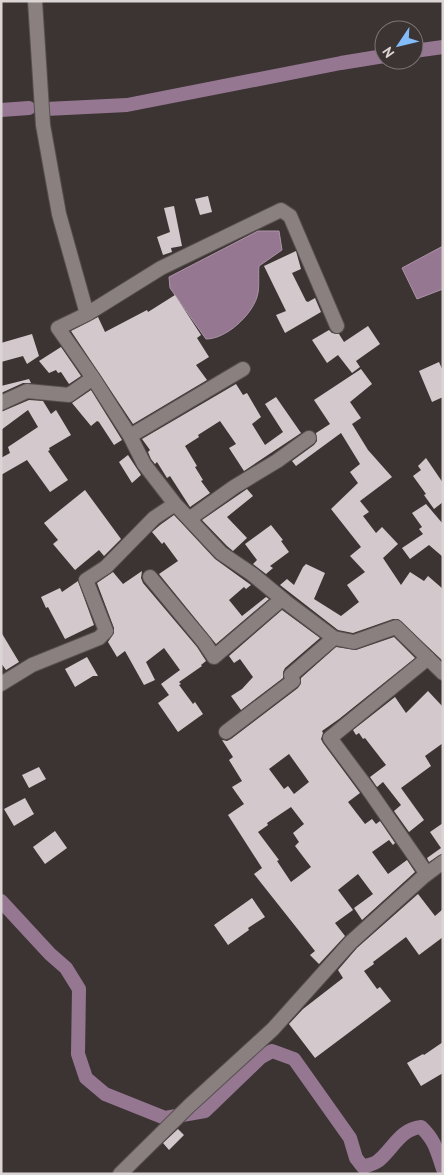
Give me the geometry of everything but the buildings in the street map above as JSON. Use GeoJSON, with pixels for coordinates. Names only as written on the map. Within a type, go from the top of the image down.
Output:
{"type":"FeatureCollection","features":[{"type":"Feature","properties":{"kind":"street"},"geometry":{"type":"LineString","coordinates":[[35,1],[43,125],[59,214],[87,314]]}},
{"type":"Feature","properties":{"kind":"street"},"geometry":{"type":"LineString","coordinates":[[337,326],[290,216],[281,210],[161,268],[87,314],[58,328],[130,436],[144,464],[175,504],[221,553],[252,574],[334,638],[354,642],[396,627],[443,672]]}},
{"type":"Feature","properties":{"kind":"street"},"geometry":{"type":"LineString","coordinates":[[130,436],[243,369]]}},
{"type":"Feature","properties":{"kind":"street"},"geometry":{"type":"LineString","coordinates":[[1,403],[27,391],[69,395],[92,378]]}},
{"type":"Feature","properties":{"kind":"street"},"geometry":{"type":"LineString","coordinates":[[189,518],[234,487],[278,462],[309,438]]}},
{"type":"Feature","properties":{"kind":"street"},"geometry":{"type":"LineString","coordinates":[[1,684],[32,665],[99,638],[106,630],[86,580],[106,567],[154,518],[175,504]]}},
{"type":"Feature","properties":{"kind":"street"},"geometry":{"type":"LineString","coordinates":[[150,577],[204,642],[214,657],[282,599]]}},
{"type":"Feature","properties":{"kind":"street"},"geometry":{"type":"LineString","coordinates":[[226,732],[293,681],[291,675],[334,638]]}},
{"type":"Feature","properties":{"kind":"street"},"geometry":{"type":"LineString","coordinates":[[427,874],[368,788],[330,738],[428,658]]}},
{"type":"Feature","properties":{"kind":"street"},"geometry":{"type":"LineString","coordinates":[[120,1174],[189,1106],[273,1029],[357,936],[443,862]]}},
{"type":"Feature","properties":{"kind":"shaded area"},"geometry":{"type":"Polygon","coordinates":[[[258,231],[279,231],[282,250],[259,266],[257,297],[244,319],[222,335],[206,339],[170,288],[169,277],[258,231]]]}},
{"type":"Feature","properties":{"kind":"shaded area"},"geometry":{"type":"Polygon","coordinates":[[[443,246],[443,289],[417,299],[402,268],[443,246]]]}},
{"type":"Feature","properties":{"kind":"waterway"},"geometry":{"type":"LineString","coordinates":[[424,50],[443,47]]}},
{"type":"Feature","properties":{"kind":"waterway"},"geometry":{"type":"LineString","coordinates":[[46,109],[127,105],[374,58]]}},
{"type":"Feature","properties":{"kind":"waterway"},"geometry":{"type":"LineString","coordinates":[[1,110],[29,108]]}},
{"type":"Feature","properties":{"kind":"waterway"},"geometry":{"type":"LineString","coordinates":[[1,901],[50,954],[66,968],[79,989],[78,1054],[86,1078],[105,1094],[165,1118],[205,1111],[261,1057],[272,1051],[294,1059],[350,1138],[356,1158],[363,1167],[378,1161],[402,1135],[421,1127],[433,1141],[443,1169]]}}]}
